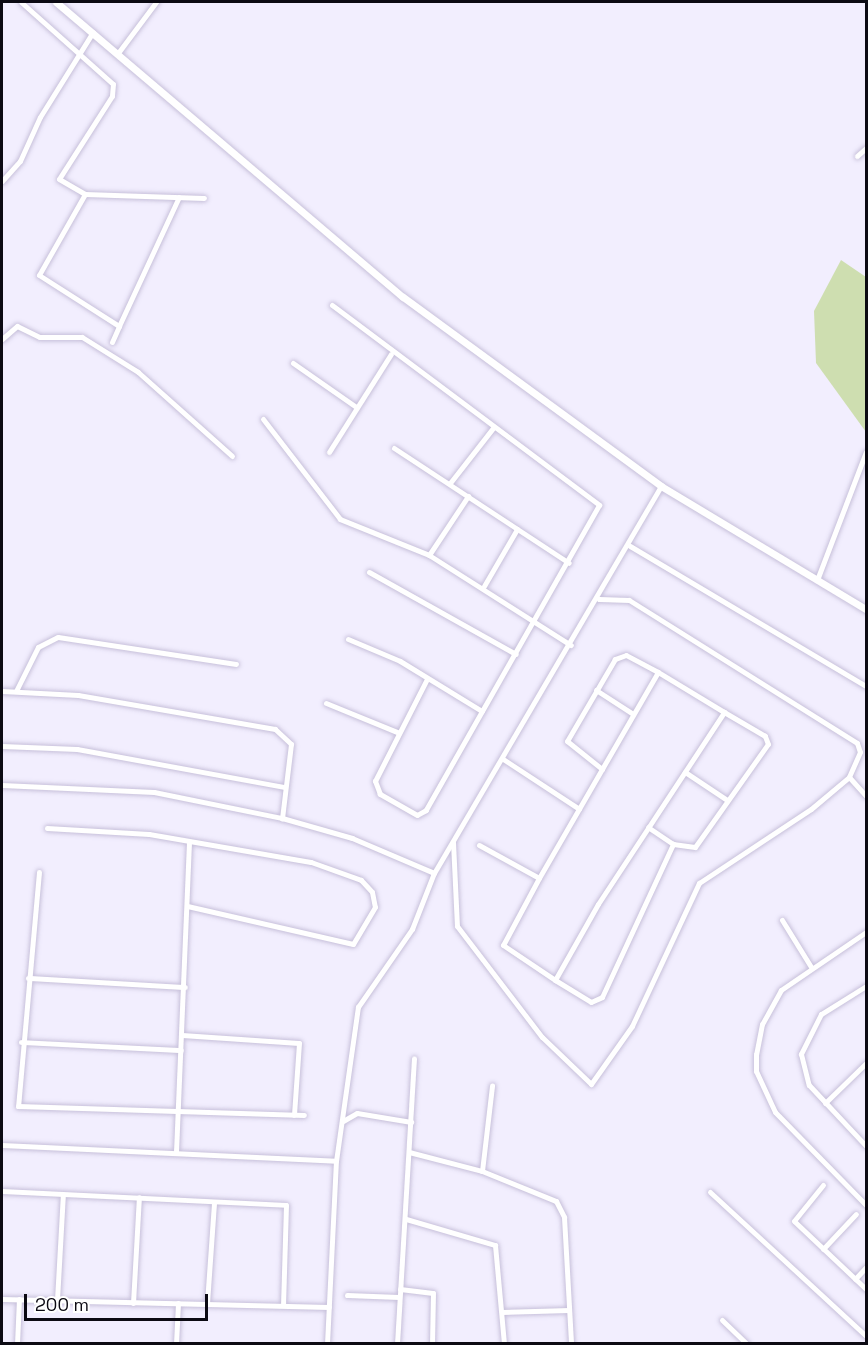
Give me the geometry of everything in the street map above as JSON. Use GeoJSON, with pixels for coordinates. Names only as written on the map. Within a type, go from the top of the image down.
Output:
{"type":"FeatureCollection","features":[{"type":"Feature","properties":{"kind":"main road"},"geometry":{"type":"LineString","coordinates":[[56,2],[403,297],[661,486],[867,609]]}},
{"type":"Feature","properties":{"kind":"street"},"geometry":{"type":"LineString","coordinates":[[21,2],[80,50],[114,90],[59,176],[85,194],[204,198]]}},
{"type":"Feature","properties":{"kind":"street"},"geometry":{"type":"LineString","coordinates":[[118,53],[156,2]]}},
{"type":"Feature","properties":{"kind":"street"},"geometry":{"type":"LineString","coordinates":[[2,181],[20,161],[80,50],[93,32]]}},
{"type":"Feature","properties":{"kind":"street"},"geometry":{"type":"LineString","coordinates":[[857,156],[867,148]]}},
{"type":"Feature","properties":{"kind":"street"},"geometry":{"type":"LineString","coordinates":[[85,194],[39,274],[119,326]]}},
{"type":"Feature","properties":{"kind":"street"},"geometry":{"type":"LineString","coordinates":[[112,342],[179,197]]}},
{"type":"Feature","properties":{"kind":"street"},"geometry":{"type":"LineString","coordinates":[[332,305],[391,354],[599,505],[569,563],[420,814],[380,794],[375,786],[397,732],[427,679]]}},
{"type":"Feature","properties":{"kind":"street"},"geometry":{"type":"LineString","coordinates":[[2,336],[17,326],[39,337],[88,341],[138,372],[232,456]]}},
{"type":"Feature","properties":{"kind":"street"},"geometry":{"type":"LineString","coordinates":[[329,452],[391,354]]}},
{"type":"Feature","properties":{"kind":"street"},"geometry":{"type":"LineString","coordinates":[[292,363],[356,407]]}},
{"type":"Feature","properties":{"kind":"street"},"geometry":{"type":"LineString","coordinates":[[263,419],[330,512],[429,555],[484,586],[536,619],[571,645]]}},
{"type":"Feature","properties":{"kind":"street"},"geometry":{"type":"LineString","coordinates":[[450,483],[493,428]]}},
{"type":"Feature","properties":{"kind":"street"},"geometry":{"type":"LineString","coordinates":[[394,448],[569,563]]}},
{"type":"Feature","properties":{"kind":"street"},"geometry":{"type":"LineString","coordinates":[[817,580],[867,453]]}},
{"type":"Feature","properties":{"kind":"street"},"geometry":{"type":"LineString","coordinates":[[327,1344],[336,1161],[344,1121],[356,1017],[365,991],[412,929],[434,873],[599,599],[661,486]]}},
{"type":"Feature","properties":{"kind":"street"},"geometry":{"type":"LineString","coordinates":[[429,555],[468,496]]}},
{"type":"Feature","properties":{"kind":"street"},"geometry":{"type":"LineString","coordinates":[[484,586],[517,529]]}},
{"type":"Feature","properties":{"kind":"street"},"geometry":{"type":"LineString","coordinates":[[630,546],[867,686]]}},
{"type":"Feature","properties":{"kind":"street"},"geometry":{"type":"LineString","coordinates":[[369,572],[516,654]]}},
{"type":"Feature","properties":{"kind":"street"},"geometry":{"type":"LineString","coordinates":[[453,842],[457,926],[542,1037],[591,1084],[632,1026],[699,883],[849,777],[859,746],[813,711],[769,690],[629,600],[599,599]]}},
{"type":"Feature","properties":{"kind":"street"},"geometry":{"type":"LineString","coordinates":[[16,691],[38,647],[58,637],[237,664]]}},
{"type":"Feature","properties":{"kind":"street"},"geometry":{"type":"LineString","coordinates":[[348,639],[427,679],[482,711]]}},
{"type":"Feature","properties":{"kind":"street"},"geometry":{"type":"LineString","coordinates":[[602,769],[567,744],[596,690],[621,654],[658,672],[765,736],[768,744],[695,847],[673,844],[648,827]]}},
{"type":"Feature","properties":{"kind":"street"},"geometry":{"type":"LineString","coordinates":[[658,672],[503,945],[591,1002],[599,1001],[673,844]]}},
{"type":"Feature","properties":{"kind":"street"},"geometry":{"type":"LineString","coordinates":[[2,690],[78,694],[275,729],[291,744],[282,818]]}},
{"type":"Feature","properties":{"kind":"street"},"geometry":{"type":"LineString","coordinates":[[596,690],[633,714]]}},
{"type":"Feature","properties":{"kind":"street"},"geometry":{"type":"LineString","coordinates":[[326,703],[397,732]]}},
{"type":"Feature","properties":{"kind":"street"},"geometry":{"type":"LineString","coordinates":[[555,980],[648,827],[724,712]]}},
{"type":"Feature","properties":{"kind":"street"},"geometry":{"type":"LineString","coordinates":[[2,746],[77,749],[284,788]]}},
{"type":"Feature","properties":{"kind":"street"},"geometry":{"type":"LineString","coordinates":[[503,759],[579,809]]}},
{"type":"Feature","properties":{"kind":"street"},"geometry":{"type":"LineString","coordinates":[[685,772],[727,800]]}},
{"type":"Feature","properties":{"kind":"street"},"geometry":{"type":"LineString","coordinates":[[849,777],[867,796]]}},
{"type":"Feature","properties":{"kind":"street"},"geometry":{"type":"LineString","coordinates":[[2,784],[154,792],[282,818],[352,838],[434,873]]}},
{"type":"Feature","properties":{"kind":"street"},"geometry":{"type":"LineString","coordinates":[[47,828],[189,842],[311,862],[353,876],[368,886],[375,907],[361,938],[353,944],[187,906]]}},
{"type":"Feature","properties":{"kind":"street"},"geometry":{"type":"LineString","coordinates":[[176,1152],[185,987],[189,842]]}},
{"type":"Feature","properties":{"kind":"street"},"geometry":{"type":"LineString","coordinates":[[479,845],[539,878]]}},
{"type":"Feature","properties":{"kind":"street"},"geometry":{"type":"LineString","coordinates":[[39,872],[21,1042],[18,1106],[304,1115]]}},
{"type":"Feature","properties":{"kind":"street"},"geometry":{"type":"LineString","coordinates":[[782,920],[811,966]]}},
{"type":"Feature","properties":{"kind":"street"},"geometry":{"type":"LineString","coordinates":[[867,932],[811,966],[781,990],[767,1015],[757,1042],[756,1071],[775,1112],[867,1204]]}},
{"type":"Feature","properties":{"kind":"street"},"geometry":{"type":"LineString","coordinates":[[28,978],[185,987]]}},
{"type":"Feature","properties":{"kind":"street"},"geometry":{"type":"LineString","coordinates":[[867,986],[821,1014],[801,1054],[809,1085],[867,1146]]}},
{"type":"Feature","properties":{"kind":"street"},"geometry":{"type":"LineString","coordinates":[[182,1035],[299,1043],[294,1115]]}},
{"type":"Feature","properties":{"kind":"street"},"geometry":{"type":"LineString","coordinates":[[21,1042],[181,1050]]}},
{"type":"Feature","properties":{"kind":"street"},"geometry":{"type":"LineString","coordinates":[[396,1344],[406,1219],[414,1059]]}},
{"type":"Feature","properties":{"kind":"street"},"geometry":{"type":"LineString","coordinates":[[825,1103],[867,1063]]}},
{"type":"Feature","properties":{"kind":"street"},"geometry":{"type":"LineString","coordinates":[[482,1171],[492,1086]]}},
{"type":"Feature","properties":{"kind":"street"},"geometry":{"type":"LineString","coordinates":[[344,1121],[357,1113],[405,1117],[411,1122]]}},
{"type":"Feature","properties":{"kind":"street"},"geometry":{"type":"LineString","coordinates":[[2,1145],[336,1161]]}},
{"type":"Feature","properties":{"kind":"street"},"geometry":{"type":"LineString","coordinates":[[409,1152],[482,1171],[556,1201],[564,1217],[571,1344]]}},
{"type":"Feature","properties":{"kind":"street"},"geometry":{"type":"LineString","coordinates":[[823,1185],[795,1221],[867,1289]]}},
{"type":"Feature","properties":{"kind":"street"},"geometry":{"type":"LineString","coordinates":[[2,1191],[287,1207],[283,1305]]}},
{"type":"Feature","properties":{"kind":"street"},"geometry":{"type":"LineString","coordinates":[[710,1192],[867,1336]]}},
{"type":"Feature","properties":{"kind":"street"},"geometry":{"type":"LineString","coordinates":[[57,1300],[63,1194]]}},
{"type":"Feature","properties":{"kind":"street"},"geometry":{"type":"LineString","coordinates":[[134,1302],[139,1197]]}},
{"type":"Feature","properties":{"kind":"street"},"geometry":{"type":"LineString","coordinates":[[207,1303],[214,1202]]}},
{"type":"Feature","properties":{"kind":"street"},"geometry":{"type":"LineString","coordinates":[[823,1249],[856,1214]]}},
{"type":"Feature","properties":{"kind":"street"},"geometry":{"type":"LineString","coordinates":[[406,1219],[495,1245],[504,1344]]}},
{"type":"Feature","properties":{"kind":"street"},"geometry":{"type":"LineString","coordinates":[[855,1279],[867,1267]]}},
{"type":"Feature","properties":{"kind":"street"},"geometry":{"type":"LineString","coordinates":[[400,1289],[434,1293],[432,1344]]}},
{"type":"Feature","properties":{"kind":"street"},"geometry":{"type":"LineString","coordinates":[[347,1295],[399,1298]]}},
{"type":"Feature","properties":{"kind":"street"},"geometry":{"type":"LineString","coordinates":[[2,1299],[329,1307]]}},
{"type":"Feature","properties":{"kind":"street"},"geometry":{"type":"LineString","coordinates":[[17,1344],[19,1299]]}},
{"type":"Feature","properties":{"kind":"street"},"geometry":{"type":"LineString","coordinates":[[176,1344],[177,1303]]}},
{"type":"Feature","properties":{"kind":"street"},"geometry":{"type":"LineString","coordinates":[[502,1312],[569,1310]]}},
{"type":"Feature","properties":{"kind":"street"},"geometry":{"type":"LineString","coordinates":[[722,1320],[744,1342]]}},
{"type":"Feature","properties":{"kind":"green space"},"geometry":{"type":"Polygon","coordinates":[[[841,260],[866,277],[866,432],[816,363],[814,311],[841,260]]]}}]}
